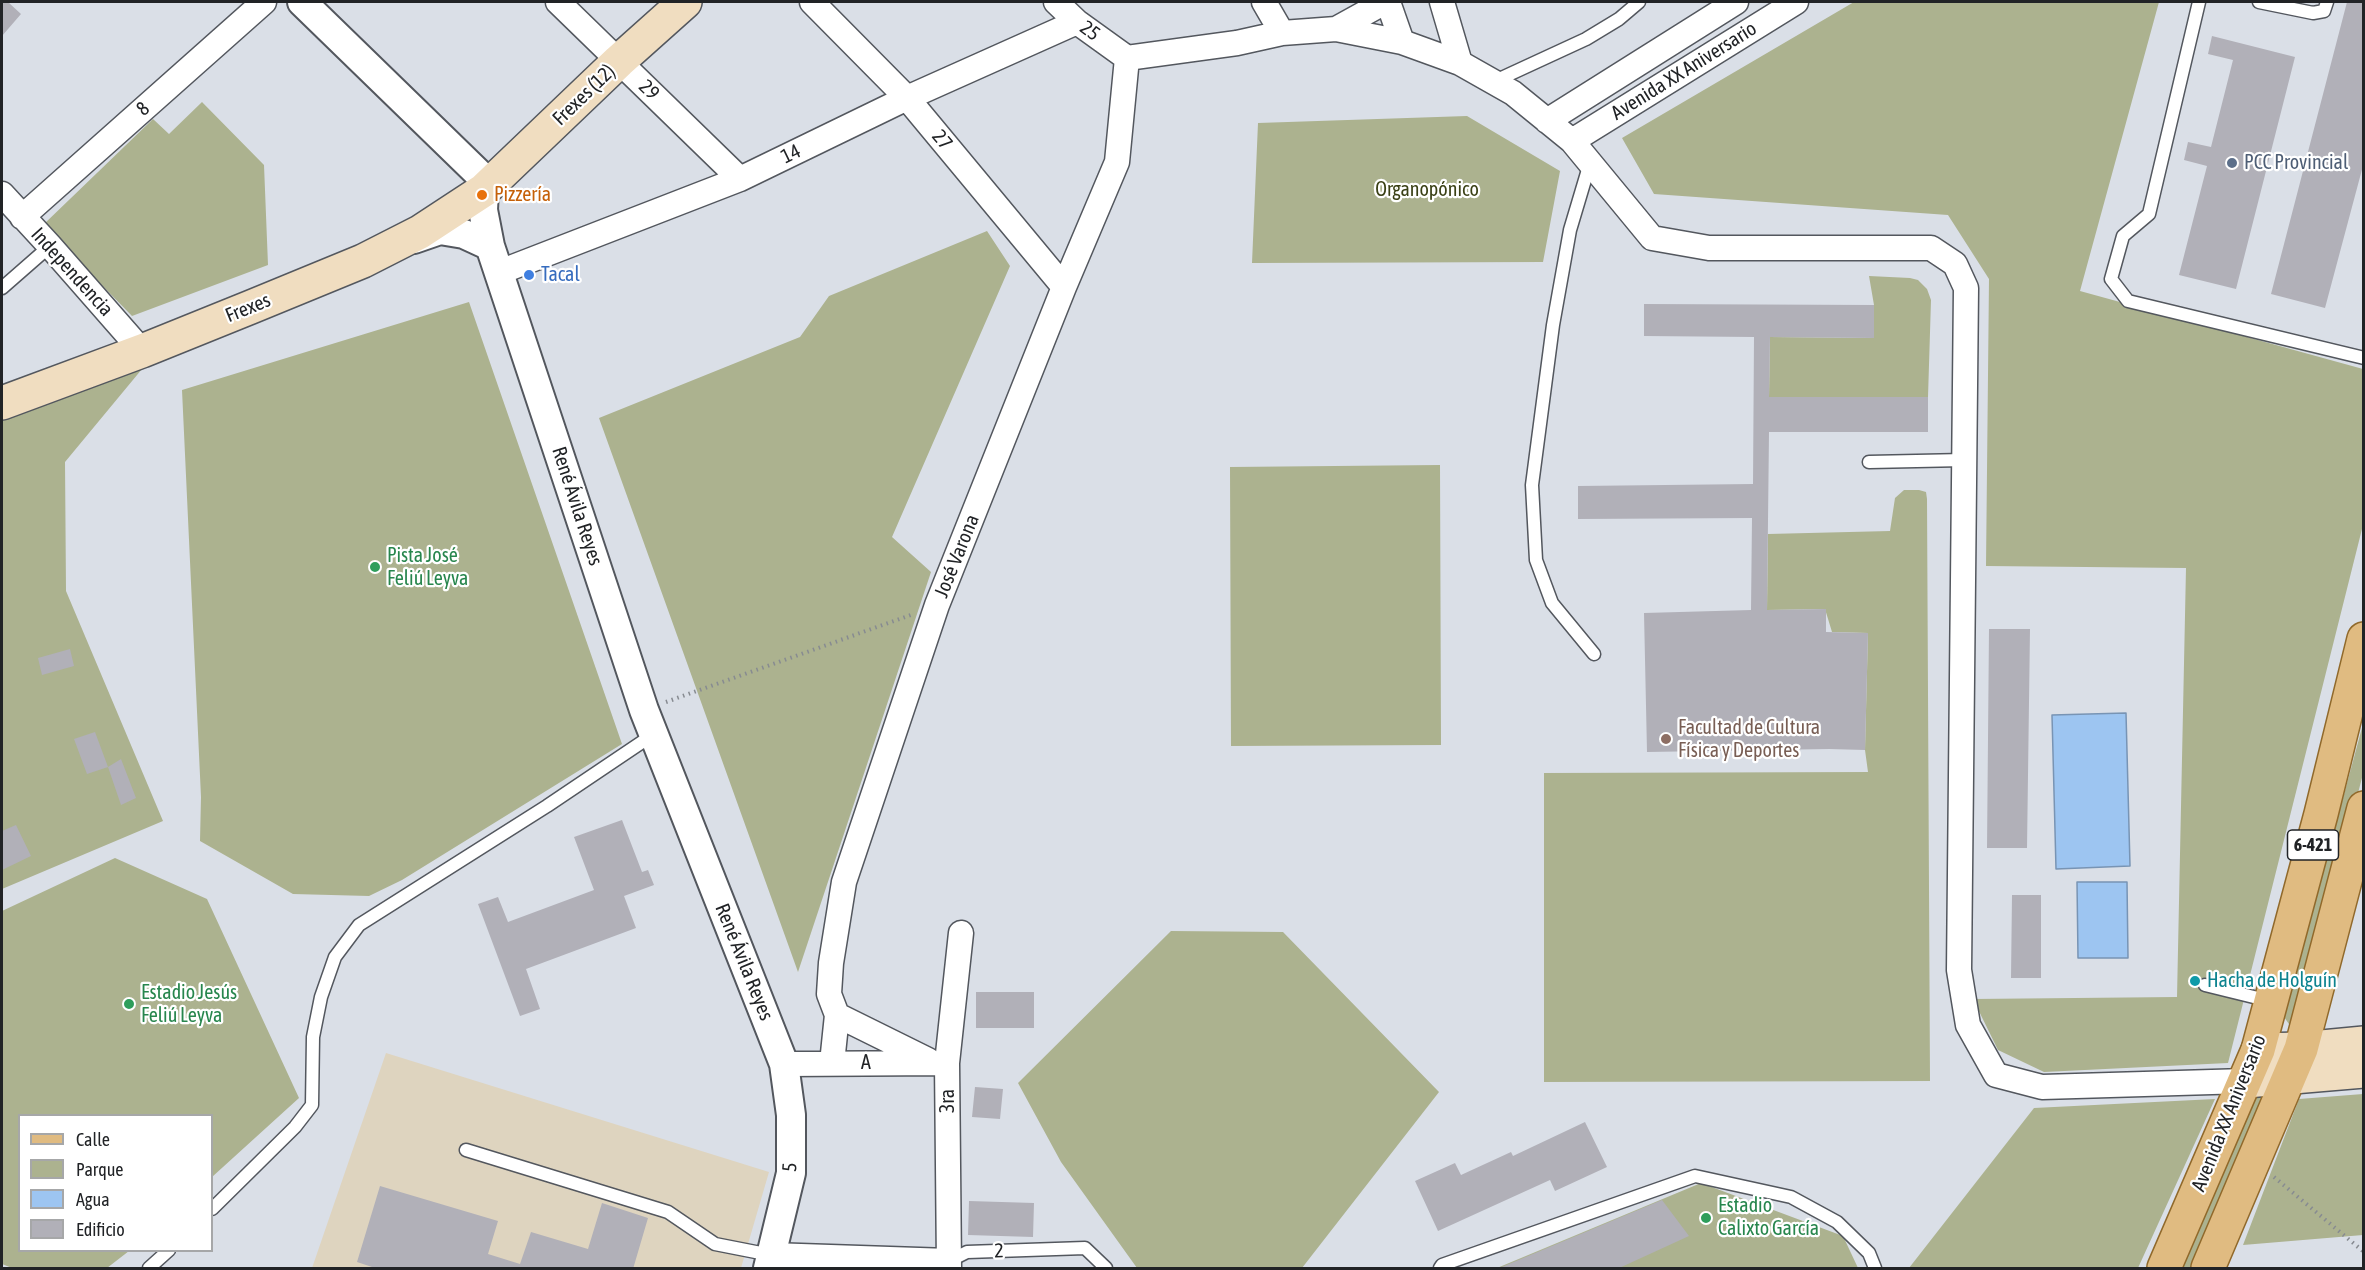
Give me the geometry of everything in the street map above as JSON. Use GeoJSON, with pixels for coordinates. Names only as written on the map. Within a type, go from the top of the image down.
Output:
{"type":"FeatureCollection","features":[{"type":"Feature","properties":{"kind":"main road","name":"Frexes (12)"},"geometry":{"type":"LineString","coordinates":[[484,190],[619,61],[685,2]]}},
{"type":"Feature","properties":{"kind":"main road","name":"Frexes"},"geometry":{"type":"LineString","coordinates":[[2,403],[142,351],[392,246],[420,232],[484,190]]}},
{"type":"Feature","properties":{"kind":"main road","name":"Avenida XX Aniversario"},"geometry":{"type":"LineString","coordinates":[[2164,1269],[2258,1050],[2321,814],[2364,639]]}},
{"type":"Feature","properties":{"kind":"main road","name":"Avenida XX Aniversario"},"geometry":{"type":"LineString","coordinates":[[2208,1269],[2295,1064],[2364,808]]}},
{"type":"Feature","properties":{"kind":"main road"},"geometry":{"type":"LineString","coordinates":[[2246,1081],[2364,1043]]}},
{"type":"Feature","properties":{"kind":"main road"},"geometry":{"type":"LineString","coordinates":[[2258,1050],[2295,1064],[2364,1071]]}},
{"type":"Feature","properties":{"kind":"street","name":"8"},"geometry":{"type":"LineString","coordinates":[[22,217],[264,2]]}},
{"type":"Feature","properties":{"kind":"street","name":"René Ávila Reyes"},"geometry":{"type":"LineString","coordinates":[[302,2],[479,174],[484,190],[483,210],[495,259],[649,722],[784,1064]]}},
{"type":"Feature","properties":{"kind":"street","name":"29"},"geometry":{"type":"LineString","coordinates":[[558,2],[740,179]]}},
{"type":"Feature","properties":{"kind":"street","name":"27"},"geometry":{"type":"LineString","coordinates":[[812,2],[907,98],[1064,286]]}},
{"type":"Feature","properties":{"kind":"street","name":"25"},"geometry":{"type":"LineString","coordinates":[[1056,2],[1077,22],[1127,58]]}},
{"type":"Feature","properties":{"kind":"street"},"geometry":{"type":"LineString","coordinates":[[1264,2],[1282,33]]}},
{"type":"Feature","properties":{"kind":"street"},"geometry":{"type":"LineString","coordinates":[[1336,29],[1387,2],[1402,42]]}},
{"type":"Feature","properties":{"kind":"street"},"geometry":{"type":"LineString","coordinates":[[1442,2],[1460,63]]}},
{"type":"Feature","properties":{"kind":"street","name":"Avenida XX Aniversario"},"geometry":{"type":"LineString","coordinates":[[1547,122],[1736,2]]}},
{"type":"Feature","properties":{"kind":"street","name":"Avenida XX Aniversario"},"geometry":{"type":"LineString","coordinates":[[1572,141],[1796,2]]}},
{"type":"Feature","properties":{"kind":"street","name":"14"},"geometry":{"type":"LineString","coordinates":[[495,259],[740,179],[907,98],[1077,22]]}},
{"type":"Feature","properties":{"kind":"street"},"geometry":{"type":"LineString","coordinates":[[1127,58],[1237,43],[1282,33],[1336,29],[1402,42],[1460,63],[1495,81],[1572,141],[1652,238],[1709,248],[1931,248],[1955,264],[1966,288],[1959,970],[1968,1025],[1996,1075],[2042,1088],[2246,1081]]}},
{"type":"Feature","properties":{"kind":"street","name":"José Varona"},"geometry":{"type":"LineString","coordinates":[[832,1063],[837,1015],[829,994],[831,963],[844,882],[937,605],[1064,286],[1117,162],[1127,58]]}},
{"type":"Feature","properties":{"kind":"street","name":"Independencia"},"geometry":{"type":"LineString","coordinates":[[2,194],[142,351]]}},
{"type":"Feature","properties":{"kind":"street"},"geometry":{"type":"LineString","coordinates":[[392,246],[440,230],[464,234],[495,259]]}},
{"type":"Feature","properties":{"kind":"street","name":"3ra"},"geometry":{"type":"LineString","coordinates":[[949,1265],[940,1063],[961,933]]}},
{"type":"Feature","properties":{"kind":"street"},"geometry":{"type":"LineString","coordinates":[[837,1015],[940,1063]]}},
{"type":"Feature","properties":{"kind":"street","name":"A"},"geometry":{"type":"LineString","coordinates":[[784,1064],[940,1063]]}},
{"type":"Feature","properties":{"kind":"street","name":"5"},"geometry":{"type":"LineString","coordinates":[[770,1262],[791,1173],[791,1115],[784,1064]]}},
{"type":"Feature","properties":{"kind":"street","name":"2"},"geometry":{"type":"LineString","coordinates":[[770,1262],[949,1265]]}},
{"type":"Feature","properties":{"kind":"lane"},"geometry":{"type":"LineString","coordinates":[[1495,81],[1586,39],[1619,19],[1639,2]]}},
{"type":"Feature","properties":{"kind":"lane"},"geometry":{"type":"LineString","coordinates":[[2199,2],[2149,214],[2123,236],[2111,279],[2128,301],[2364,358]]}},
{"type":"Feature","properties":{"kind":"lane"},"geometry":{"type":"LineString","coordinates":[[2259,2],[2313,13],[2324,11],[2327,2]]}},
{"type":"Feature","properties":{"kind":"lane"},"geometry":{"type":"LineString","coordinates":[[1590,164],[1568,240],[1553,325],[1532,485],[1536,560],[1552,603],[1594,654]]}},
{"type":"Feature","properties":{"kind":"lane"},"geometry":{"type":"LineString","coordinates":[[2,288],[50,246]]}},
{"type":"Feature","properties":{"kind":"lane"},"geometry":{"type":"LineString","coordinates":[[1869,462],[1964,460]]}},
{"type":"Feature","properties":{"kind":"lane"},"geometry":{"type":"LineString","coordinates":[[213,1208],[295,1128],[312,1105],[313,1037],[321,997],[335,957],[358,925],[547,806],[649,722]]}},
{"type":"Feature","properties":{"kind":"lane"},"geometry":{"type":"LineString","coordinates":[[2205,985],[2271,1002]]}},
{"type":"Feature","properties":{"kind":"lane"},"geometry":{"type":"LineString","coordinates":[[466,1150],[668,1212],[715,1244],[770,1262]]}},
{"type":"Feature","properties":{"kind":"lane"},"geometry":{"type":"LineString","coordinates":[[1440,1269],[1442,1265],[1695,1176],[1791,1197],[1837,1222],[1869,1254],[1875,1269]]}},
{"type":"Feature","properties":{"kind":"lane","name":"2"},"geometry":{"type":"LineString","coordinates":[[949,1265],[967,1252],[1085,1248],[1106,1269]]}},
{"type":"Feature","properties":{"kind":"lane"},"geometry":{"type":"LineString","coordinates":[[149,1269],[168,1252]]}},
{"type":"Feature","properties":{"kind":"path"},"geometry":{"type":"LineString","coordinates":[[649,722],[937,605]]}},
{"type":"Feature","properties":{"kind":"path"},"geometry":{"type":"LineString","coordinates":[[2254,1160],[2364,1252]]}},
{"type":"Feature","properties":{"kind":"shaded area"},"geometry":{"type":"Polygon","coordinates":[[[386,1053],[769,1172],[741,1268],[312,1268],[386,1053]]]}},
{"type":"Feature","properties":{"kind":"green space"},"geometry":{"type":"Polygon","coordinates":[[[1854,2],[2159,2],[2080,291],[2363,369],[2363,525],[2228,1063],[2044,1072],[1998,1050],[1973,999],[2177,997],[2186,568],[1986,566],[1989,279],[1948,215],[1654,194],[1622,138],[1854,2]]]}},
{"type":"Feature","properties":{"kind":"green space"},"geometry":{"type":"Polygon","coordinates":[[[202,102],[264,165],[268,265],[132,316],[43,225],[153,119],[169,134],[202,102]]]}},
{"type":"Feature","properties":{"kind":"green space","name":"Organopónico"},"geometry":{"type":"Polygon","coordinates":[[[1467,116],[1560,171],[1543,262],[1252,263],[1258,123],[1467,116]]]}},
{"type":"Feature","properties":{"kind":"green space"},"geometry":{"type":"Polygon","coordinates":[[[987,231],[1010,266],[892,537],[931,572],[798,972],[599,418],[800,337],[829,296],[987,231]]]}},
{"type":"Feature","properties":{"kind":"green space"},"geometry":{"type":"Polygon","coordinates":[[[1869,276],[1910,278],[1918,280],[1927,289],[1931,300],[1928,397],[1769,397],[1770,337],[1873,338],[1874,305],[1869,276]]]}},
{"type":"Feature","properties":{"kind":"green space","name":"Pista José Feliú Leyva"},"geometry":{"type":"Polygon","coordinates":[[[469,302],[622,744],[402,880],[369,896],[293,894],[200,841],[201,797],[182,390],[469,302]]]}},
{"type":"Feature","properties":{"kind":"green space"},"geometry":{"type":"Polygon","coordinates":[[[142,369],[65,462],[66,591],[163,821],[2,889],[2,420],[142,369]]]}},
{"type":"Feature","properties":{"kind":"green space"},"geometry":{"type":"Polygon","coordinates":[[[1440,465],[1441,745],[1231,746],[1230,467],[1440,465]]]}},
{"type":"Feature","properties":{"kind":"green space"},"geometry":{"type":"Polygon","coordinates":[[[1904,490],[1926,492],[1927,499],[1930,1081],[1544,1082],[1544,773],[1868,772],[1865,750],[1868,633],[1832,632],[1825,609],[1767,610],[1768,534],[1890,531],[1895,498],[1904,490]]]}},
{"type":"Feature","properties":{"kind":"green space"},"geometry":{"type":"Polygon","coordinates":[[[2363,724],[2363,774],[2298,1023],[2291,1027],[2284,1017],[2363,724]]]}},
{"type":"Feature","properties":{"kind":"green space","name":"Estadio Jesús Feliú Leyva"},"geometry":{"type":"Polygon","coordinates":[[[115,858],[207,899],[299,1098],[213,1176],[213,1114],[18,1114],[18,1252],[128,1252],[107,1268],[12,1268],[2,1264],[2,911],[115,858]]]}},
{"type":"Feature","properties":{"kind":"green space"},"geometry":{"type":"Polygon","coordinates":[[[1171,931],[1283,932],[1439,1092],[1302,1268],[1137,1268],[1061,1162],[1018,1083],[1171,931]]]}},
{"type":"Feature","properties":{"kind":"green space"},"geometry":{"type":"Polygon","coordinates":[[[2263,1092],[2266,1099],[2193,1268],[2177,1268],[2255,1093],[2263,1092]]]}},
{"type":"Feature","properties":{"kind":"green space"},"geometry":{"type":"Polygon","coordinates":[[[2363,1094],[2363,1235],[2243,1245],[2299,1099],[2363,1094]]]}},
{"type":"Feature","properties":{"kind":"green space"},"geometry":{"type":"Polygon","coordinates":[[[2215,1099],[2138,1268],[1909,1268],[2034,1108],[2215,1099]]]}},
{"type":"Feature","properties":{"kind":"green space","name":"Estadio Calixto García"},"geometry":{"type":"Polygon","coordinates":[[[1701,1183],[1843,1236],[1858,1268],[1497,1268],[1701,1183]]]}},
{"type":"Feature","properties":{"kind":"water"},"geometry":{"type":"Polygon","coordinates":[[[2126,713],[2130,866],[2056,869],[2052,715],[2126,713]]]}},
{"type":"Feature","properties":{"kind":"water"},"geometry":{"type":"Polygon","coordinates":[[[2077,882],[2127,882],[2128,958],[2078,958],[2077,882]]]}},
{"type":"Feature","properties":{"kind":"building"},"geometry":{"type":"Polygon","coordinates":[[[2,2],[8,2],[21,14],[2,36],[2,2]]]}},
{"type":"Feature","properties":{"kind":"building","name":"PCC Provincial"},"geometry":{"type":"Polygon","coordinates":[[[2347,2],[2364,2],[2364,162],[2325,308],[2271,294],[2347,2]]]}},
{"type":"Feature","properties":{"kind":"building","name":"PCC Provincial"},"geometry":{"type":"Polygon","coordinates":[[[2212,36],[2295,57],[2236,289],[2179,275],[2207,166],[2184,160],[2188,142],[2211,147],[2233,60],[2208,54],[2212,36]]]}},
{"type":"Feature","properties":{"kind":"building"},"geometry":{"type":"Polygon","coordinates":[[[1644,304],[1874,305],[1874,338],[1770,337],[1769,397],[1928,397],[1928,432],[1769,432],[1767,610],[1826,609],[1826,632],[1868,633],[1865,750],[1647,752],[1644,613],[1751,610],[1752,518],[1578,519],[1578,486],[1753,484],[1754,337],[1644,336],[1644,304]]]}},
{"type":"Feature","properties":{"kind":"building"},"geometry":{"type":"Polygon","coordinates":[[[1989,629],[2030,629],[2027,848],[1987,848],[1989,629]]]}},
{"type":"Feature","properties":{"kind":"building"},"geometry":{"type":"Polygon","coordinates":[[[70,649],[74,666],[42,675],[38,658],[70,649]]]}},
{"type":"Feature","properties":{"kind":"building"},"geometry":{"type":"Polygon","coordinates":[[[95,732],[108,767],[87,774],[74,739],[95,732]]]}},
{"type":"Feature","properties":{"kind":"building"},"geometry":{"type":"Polygon","coordinates":[[[121,759],[136,798],[121,805],[108,767],[121,759]]]}},
{"type":"Feature","properties":{"kind":"building"},"geometry":{"type":"Polygon","coordinates":[[[622,820],[642,872],[648,870],[654,885],[624,896],[636,928],[526,969],[540,1009],[520,1016],[478,904],[498,897],[508,922],[594,890],[574,837],[622,820]]]}},
{"type":"Feature","properties":{"kind":"building"},"geometry":{"type":"Polygon","coordinates":[[[16,825],[31,856],[2,870],[2,831],[16,825]]]}},
{"type":"Feature","properties":{"kind":"building"},"geometry":{"type":"Polygon","coordinates":[[[2012,895],[2041,895],[2041,978],[2011,978],[2012,895]]]}},
{"type":"Feature","properties":{"kind":"building"},"geometry":{"type":"Polygon","coordinates":[[[976,992],[1034,992],[1034,1028],[976,1028],[976,992]]]}},
{"type":"Feature","properties":{"kind":"building"},"geometry":{"type":"Polygon","coordinates":[[[975,1087],[1003,1089],[1000,1119],[972,1117],[975,1087]]]}},
{"type":"Feature","properties":{"kind":"building"},"geometry":{"type":"Polygon","coordinates":[[[1585,1122],[1607,1167],[1555,1191],[1550,1180],[1438,1231],[1415,1181],[1455,1163],[1461,1175],[1511,1152],[1513,1156],[1585,1122]]]}},
{"type":"Feature","properties":{"kind":"building"},"geometry":{"type":"Polygon","coordinates":[[[380,1186],[498,1221],[488,1254],[520,1264],[531,1232],[588,1249],[602,1203],[648,1218],[633,1269],[378,1269],[357,1262],[380,1186]]]}},
{"type":"Feature","properties":{"kind":"building"},"geometry":{"type":"Polygon","coordinates":[[[1662,1200],[1689,1236],[1617,1269],[1497,1269],[1662,1200]]]}},
{"type":"Feature","properties":{"kind":"building"},"geometry":{"type":"Polygon","coordinates":[[[969,1201],[1034,1203],[1033,1237],[968,1235],[969,1201]]]}},
{"type":"Feature","properties":{"kind":"place","name":"PCC Provincial"},"geometry":{"type":"Point","coordinates":[2232,163]}},
{"type":"Feature","properties":{"kind":"place","name":"Pizzería"},"geometry":{"type":"Point","coordinates":[482,195]}},
{"type":"Feature","properties":{"kind":"place","name":"Tacal"},"geometry":{"type":"Point","coordinates":[529,275]}},
{"type":"Feature","properties":{"kind":"place","name":"Pista José Feliú Leyva"},"geometry":{"type":"Point","coordinates":[375,567]}},
{"type":"Feature","properties":{"kind":"place","name":"Facultad de Cultura Física y Deportes"},"geometry":{"type":"Point","coordinates":[1666,739]}},
{"type":"Feature","properties":{"kind":"place","name":"Hacha de Holguín"},"geometry":{"type":"Point","coordinates":[2195,981]}},
{"type":"Feature","properties":{"kind":"place","name":"Estadio Jesús Feliú Leyva"},"geometry":{"type":"Point","coordinates":[129,1004]}},
{"type":"Feature","properties":{"kind":"place","name":"Estadio Calixto García"},"geometry":{"type":"Point","coordinates":[1706,1218]}}]}
